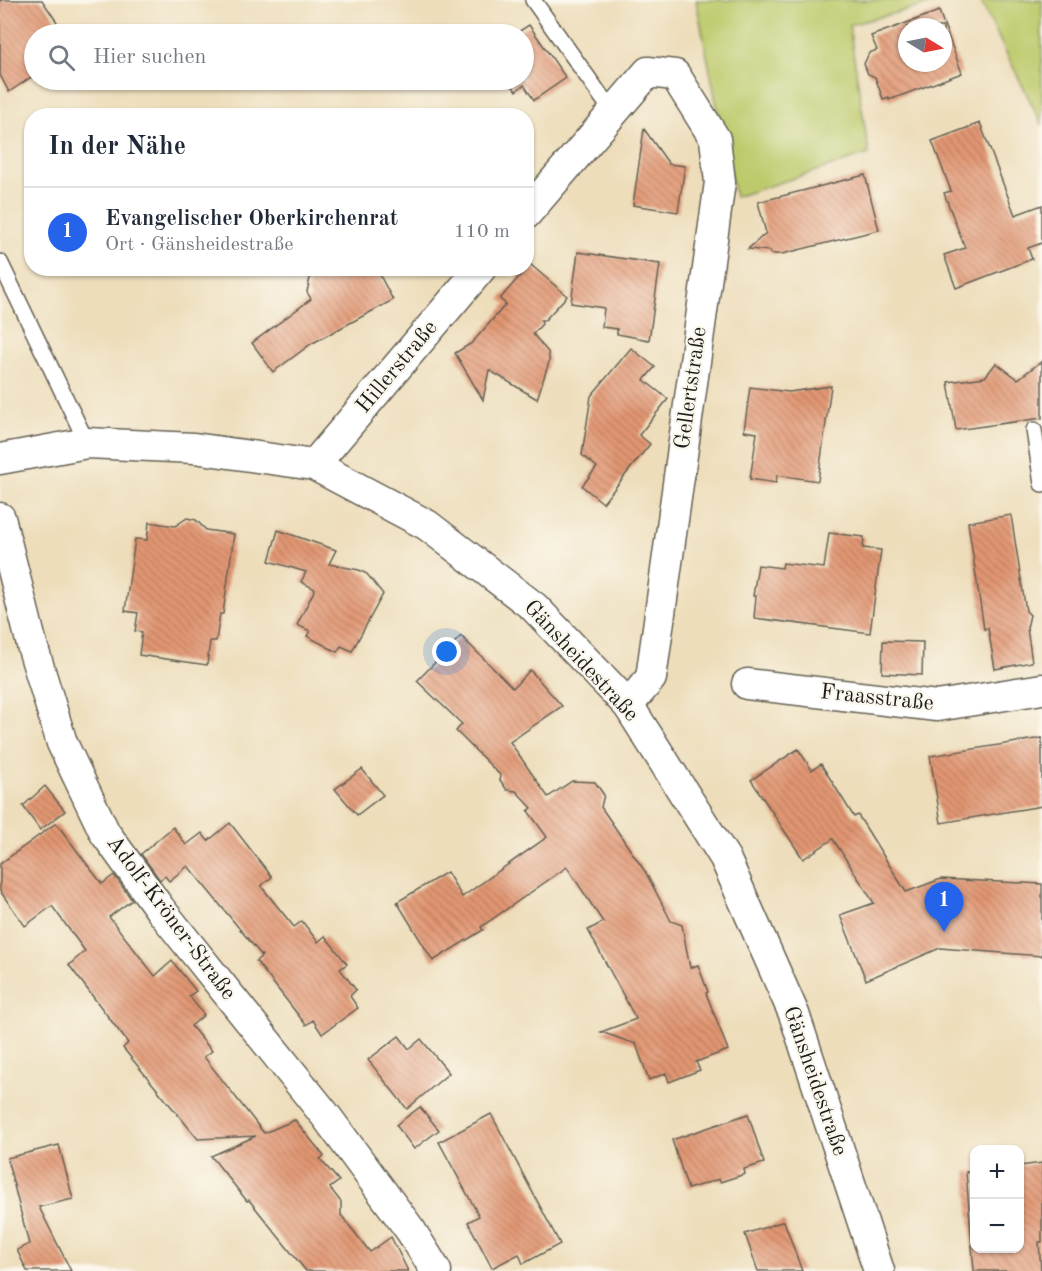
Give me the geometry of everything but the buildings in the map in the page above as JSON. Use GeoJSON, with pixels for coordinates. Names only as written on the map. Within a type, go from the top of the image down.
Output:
{"type":"FeatureCollection","features":[{"type":"Feature","properties":{"kind":"street","name":"Gellertstraße"},"geometry":{"type":"LineString","coordinates":[[613,113],[648,72],[675,75],[715,139],[720,182],[651,678],[628,705]]}},
{"type":"Feature","properties":{"kind":"street"},"geometry":{"type":"LineString","coordinates":[[534,205],[613,113]]}},
{"type":"Feature","properties":{"kind":"street","name":"Hillerstraße"},"geometry":{"type":"LineString","coordinates":[[314,465],[474,276]]}},
{"type":"Feature","properties":{"kind":"street","name":"Gänsheidestraße"},"geometry":{"type":"LineString","coordinates":[[0,459],[87,443],[194,448],[314,465],[427,525],[534,607],[628,705],[725,858],[794,1014],[879,1271]]}},
{"type":"Feature","properties":{"kind":"street","name":"Adolf-Kröner-Straße"},"geometry":{"type":"LineString","coordinates":[[0,518],[32,645],[62,743],[105,833],[160,909],[326,1116],[411,1231],[436,1271]]}},
{"type":"Feature","properties":{"kind":"street","name":"Fraasstraße"},"geometry":{"type":"LineString","coordinates":[[747,684],[937,706],[1042,688]]}},
{"type":"Feature","properties":{"kind":"lane"},"geometry":{"type":"LineString","coordinates":[[533,0],[613,113]]}},
{"type":"Feature","properties":{"kind":"lane"},"geometry":{"type":"LineString","coordinates":[[0,262],[87,443]]}},
{"type":"Feature","properties":{"kind":"lane"},"geometry":{"type":"LineString","coordinates":[[1034,430],[1042,484]]}},
{"type":"Feature","properties":{"kind":"green space"},"geometry":{"type":"Polygon","coordinates":[[[696,0],[946,0],[849,25],[869,154],[735,197],[696,0]]]}},
{"type":"Feature","properties":{"kind":"green space"},"geometry":{"type":"Polygon","coordinates":[[[980,0],[1042,0],[1042,125],[980,0]]]}},
{"type":"Feature","properties":{"kind":"place","name":"Evangelischer Oberkirchenrat"},"geometry":{"type":"Point","coordinates":[944,932]}}]}
